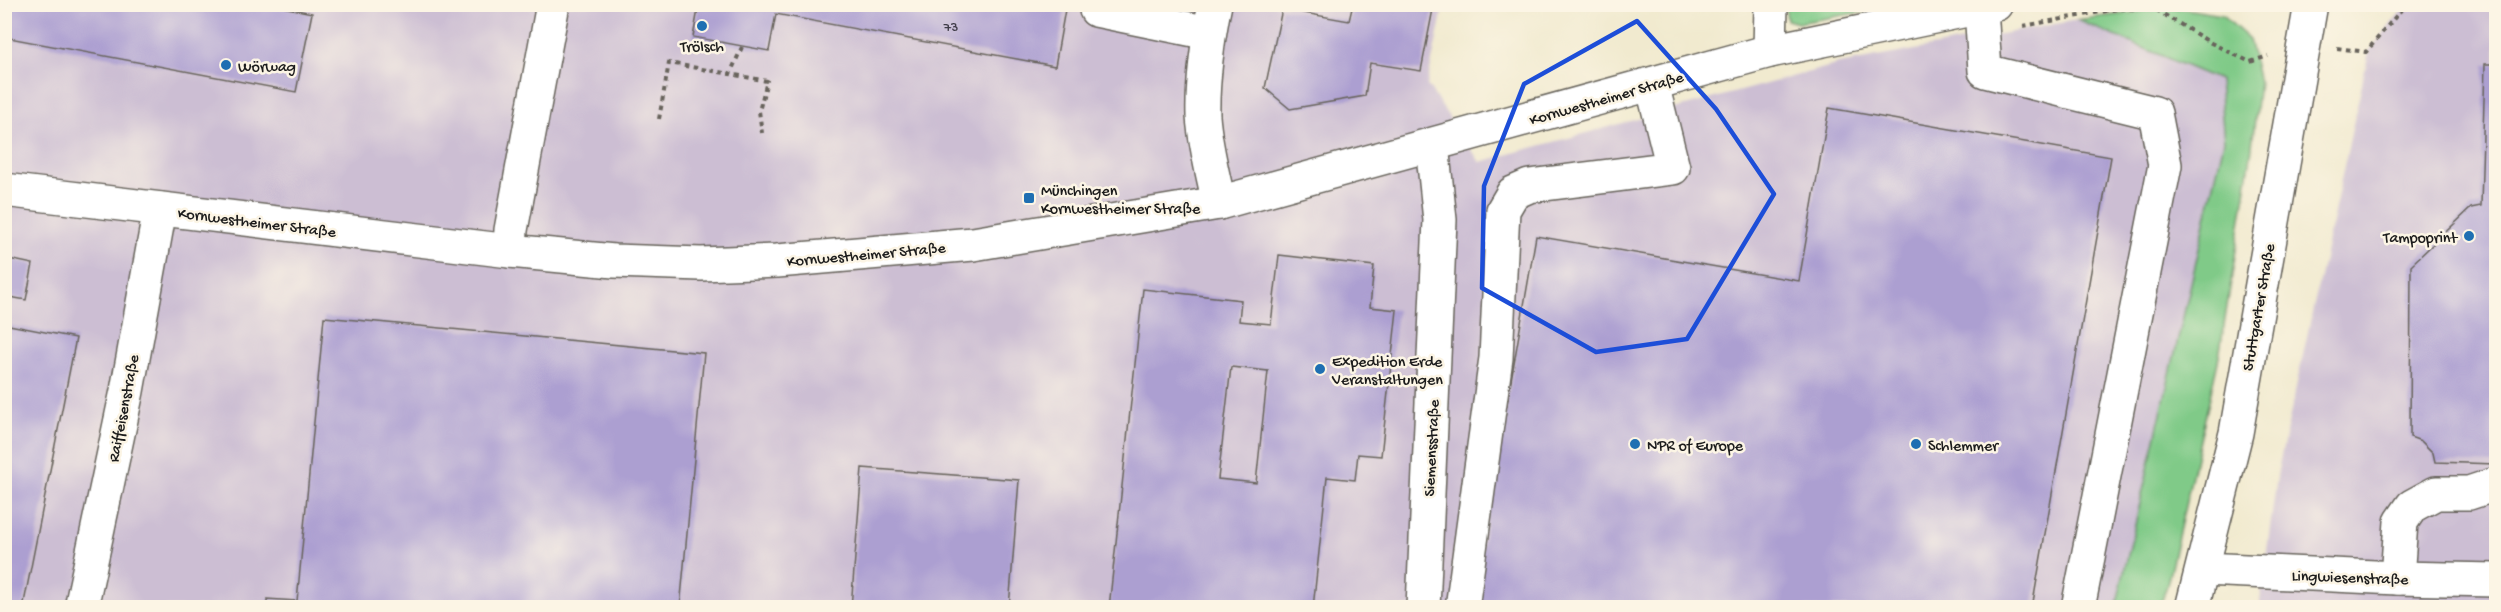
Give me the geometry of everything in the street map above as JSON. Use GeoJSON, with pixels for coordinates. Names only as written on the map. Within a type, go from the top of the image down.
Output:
{"type":"FeatureCollection","features":[{"type":"Feature","properties":{"kind":"street"},"geometry":{"type":"LineString","coordinates":[[510,251],[511,230],[553,4]]}},
{"type":"Feature","properties":{"kind":"street"},"geometry":{"type":"LineString","coordinates":[[1097,4],[1096,10],[1212,19],[1203,115],[1219,203]]}},
{"type":"Feature","properties":{"kind":"street"},"geometry":{"type":"LineString","coordinates":[[1770,51],[1771,4]]}},
{"type":"Feature","properties":{"kind":"street","name":"Stuttgarter Straße"},"geometry":{"type":"LineString","coordinates":[[2192,608],[2236,433],[2310,4]]}},
{"type":"Feature","properties":{"kind":"street"},"geometry":{"type":"LineString","coordinates":[[1988,6],[1985,71],[2155,113],[2165,165],[2078,608]]}},
{"type":"Feature","properties":{"kind":"street","name":"Kornwestheimer Straße"},"geometry":{"type":"LineString","coordinates":[[4,190],[510,251],[614,261],[701,264],[777,261],[973,244],[1219,203],[1770,51],[1988,6]]}},
{"type":"Feature","properties":{"kind":"street"},"geometry":{"type":"LineString","coordinates":[[1462,608],[1496,358],[1503,210],[1513,194],[1529,186],[1672,168],[1652,84]]}},
{"type":"Feature","properties":{"kind":"street","name":"Siemensstraße"},"geometry":{"type":"LineString","coordinates":[[1422,608],[1440,220],[1432,145]]}},
{"type":"Feature","properties":{"kind":"street","name":"Raiffeisenstraße"},"geometry":{"type":"LineString","coordinates":[[81,608],[127,391],[160,209]]}},
{"type":"Feature","properties":{"kind":"street"},"geometry":{"type":"LineString","coordinates":[[2397,578],[2401,522],[2412,506],[2436,493],[2469,493],[2496,484]]}},
{"type":"Feature","properties":{"kind":"street","name":"Lingwiesenstraße"},"geometry":{"type":"LineString","coordinates":[[2203,569],[2397,578],[2496,579]]}},
{"type":"Feature","properties":{"kind":"path"},"geometry":{"type":"LineString","coordinates":[[1988,6],[2023,26],[2118,9],[2155,9],[2211,43],[2250,62],[2303,44],[2366,52],[2406,4]]}},
{"type":"Feature","properties":{"kind":"path"},"geometry":{"type":"LineString","coordinates":[[730,74],[742,47]]}},
{"type":"Feature","properties":{"kind":"path"},"geometry":{"type":"LineString","coordinates":[[659,119],[669,63],[767,81],[759,111],[762,133]]}},
{"type":"Feature","properties":{"kind":"highlighted area"},"geometry":{"type":"Polygon","coordinates":[[[1637,21],[1716,109],[1774,194],[1687,339],[1596,352],[1482,288],[1484,186],[1524,84],[1637,21]]]}},
{"type":"Feature","properties":{"kind":"shaded area"},"geometry":{"type":"Polygon","coordinates":[[[4,5],[1444,5],[1427,85],[1480,162],[1839,64],[2077,20],[2219,80],[2224,141],[2116,607],[5,607],[4,5]]]}},
{"type":"Feature","properties":{"kind":"shaded area"},"geometry":{"type":"Polygon","coordinates":[[[2412,5],[2496,5],[2496,607],[2259,608],[2278,470],[2369,51],[2403,9],[2412,5]]]}},
{"type":"Feature","properties":{"kind":"green space"},"geometry":{"type":"Polygon","coordinates":[[[1785,5],[1904,5],[1798,23],[1787,20],[1785,5]]]}},
{"type":"Feature","properties":{"kind":"green space"},"geometry":{"type":"Polygon","coordinates":[[[2174,7],[2222,15],[2249,39],[2259,82],[2251,156],[2219,357],[2167,585],[2160,607],[2116,607],[2224,141],[2219,80],[2077,20],[2174,7]]]}},
{"type":"Feature","properties":{"kind":"building","name":"Wörwag"},"geometry":{"type":"Polygon","coordinates":[[[4,4],[268,4],[312,13],[296,92],[4,37],[4,4]]]}},
{"type":"Feature","properties":{"kind":"building"},"geometry":{"type":"Polygon","coordinates":[[[699,4],[1066,4],[1055,66],[776,14],[769,51],[693,37],[699,4]]]}},
{"type":"Feature","properties":{"kind":"building"},"geometry":{"type":"Polygon","coordinates":[[[1353,4],[1434,4],[1421,71],[1370,63],[1365,96],[1290,109],[1265,88],[1282,9],[1349,21],[1353,4]]]}},
{"type":"Feature","properties":{"kind":"building","name":"Tampoprint"},"geometry":{"type":"Polygon","coordinates":[[[2485,64],[2496,64],[2496,464],[2435,462],[2433,453],[2421,441],[2410,437],[2411,265],[2471,208],[2481,206],[2485,64]]]}},
{"type":"Feature","properties":{"kind":"building"},"geometry":{"type":"Polygon","coordinates":[[[1829,108],[2111,157],[2032,608],[1472,606],[1536,236],[1799,281],[1829,108]]]}},
{"type":"Feature","properties":{"kind":"building","name":"Expedition Erde Veranstaltungen"},"geometry":{"type":"Polygon","coordinates":[[[1279,255],[1374,266],[1370,307],[1397,310],[1381,456],[1358,454],[1355,480],[1327,477],[1313,608],[1109,608],[1143,289],[1241,300],[1239,321],[1271,324],[1279,255]],[[1231,367],[1218,479],[1256,483],[1268,371],[1231,367]]]}},
{"type":"Feature","properties":{"kind":"building"},"geometry":{"type":"Polygon","coordinates":[[[4,258],[33,264],[26,300],[4,296],[4,258]]]}},
{"type":"Feature","properties":{"kind":"building"},"geometry":{"type":"Polygon","coordinates":[[[324,317],[704,353],[680,608],[267,608],[267,599],[297,601],[324,317]]]}},
{"type":"Feature","properties":{"kind":"building"},"geometry":{"type":"Polygon","coordinates":[[[4,324],[76,338],[23,608],[4,608],[4,324]]]}},
{"type":"Feature","properties":{"kind":"building"},"geometry":{"type":"Polygon","coordinates":[[[862,468],[1019,480],[1009,608],[851,608],[862,468]]]}},
{"type":"Feature","properties":{"kind":"place","name":"Trölsch"},"geometry":{"type":"Point","coordinates":[702,26]}},
{"type":"Feature","properties":{"kind":"place","name":"Wörwag"},"geometry":{"type":"Point","coordinates":[226,65]}},
{"type":"Feature","properties":{"kind":"place","name":"Münchingen Kornwestheimer Straße"},"geometry":{"type":"Point","coordinates":[1029,198]}},
{"type":"Feature","properties":{"kind":"place","name":"Tampoprint"},"geometry":{"type":"Point","coordinates":[2469,236]}},
{"type":"Feature","properties":{"kind":"place","name":"Expedition Erde Veranstaltungen"},"geometry":{"type":"Point","coordinates":[1320,369]}},
{"type":"Feature","properties":{"kind":"place","name":"NPR of Europe"},"geometry":{"type":"Point","coordinates":[1635,444]}},
{"type":"Feature","properties":{"kind":"place","name":"Schlemmer"},"geometry":{"type":"Point","coordinates":[1916,444]}}]}
